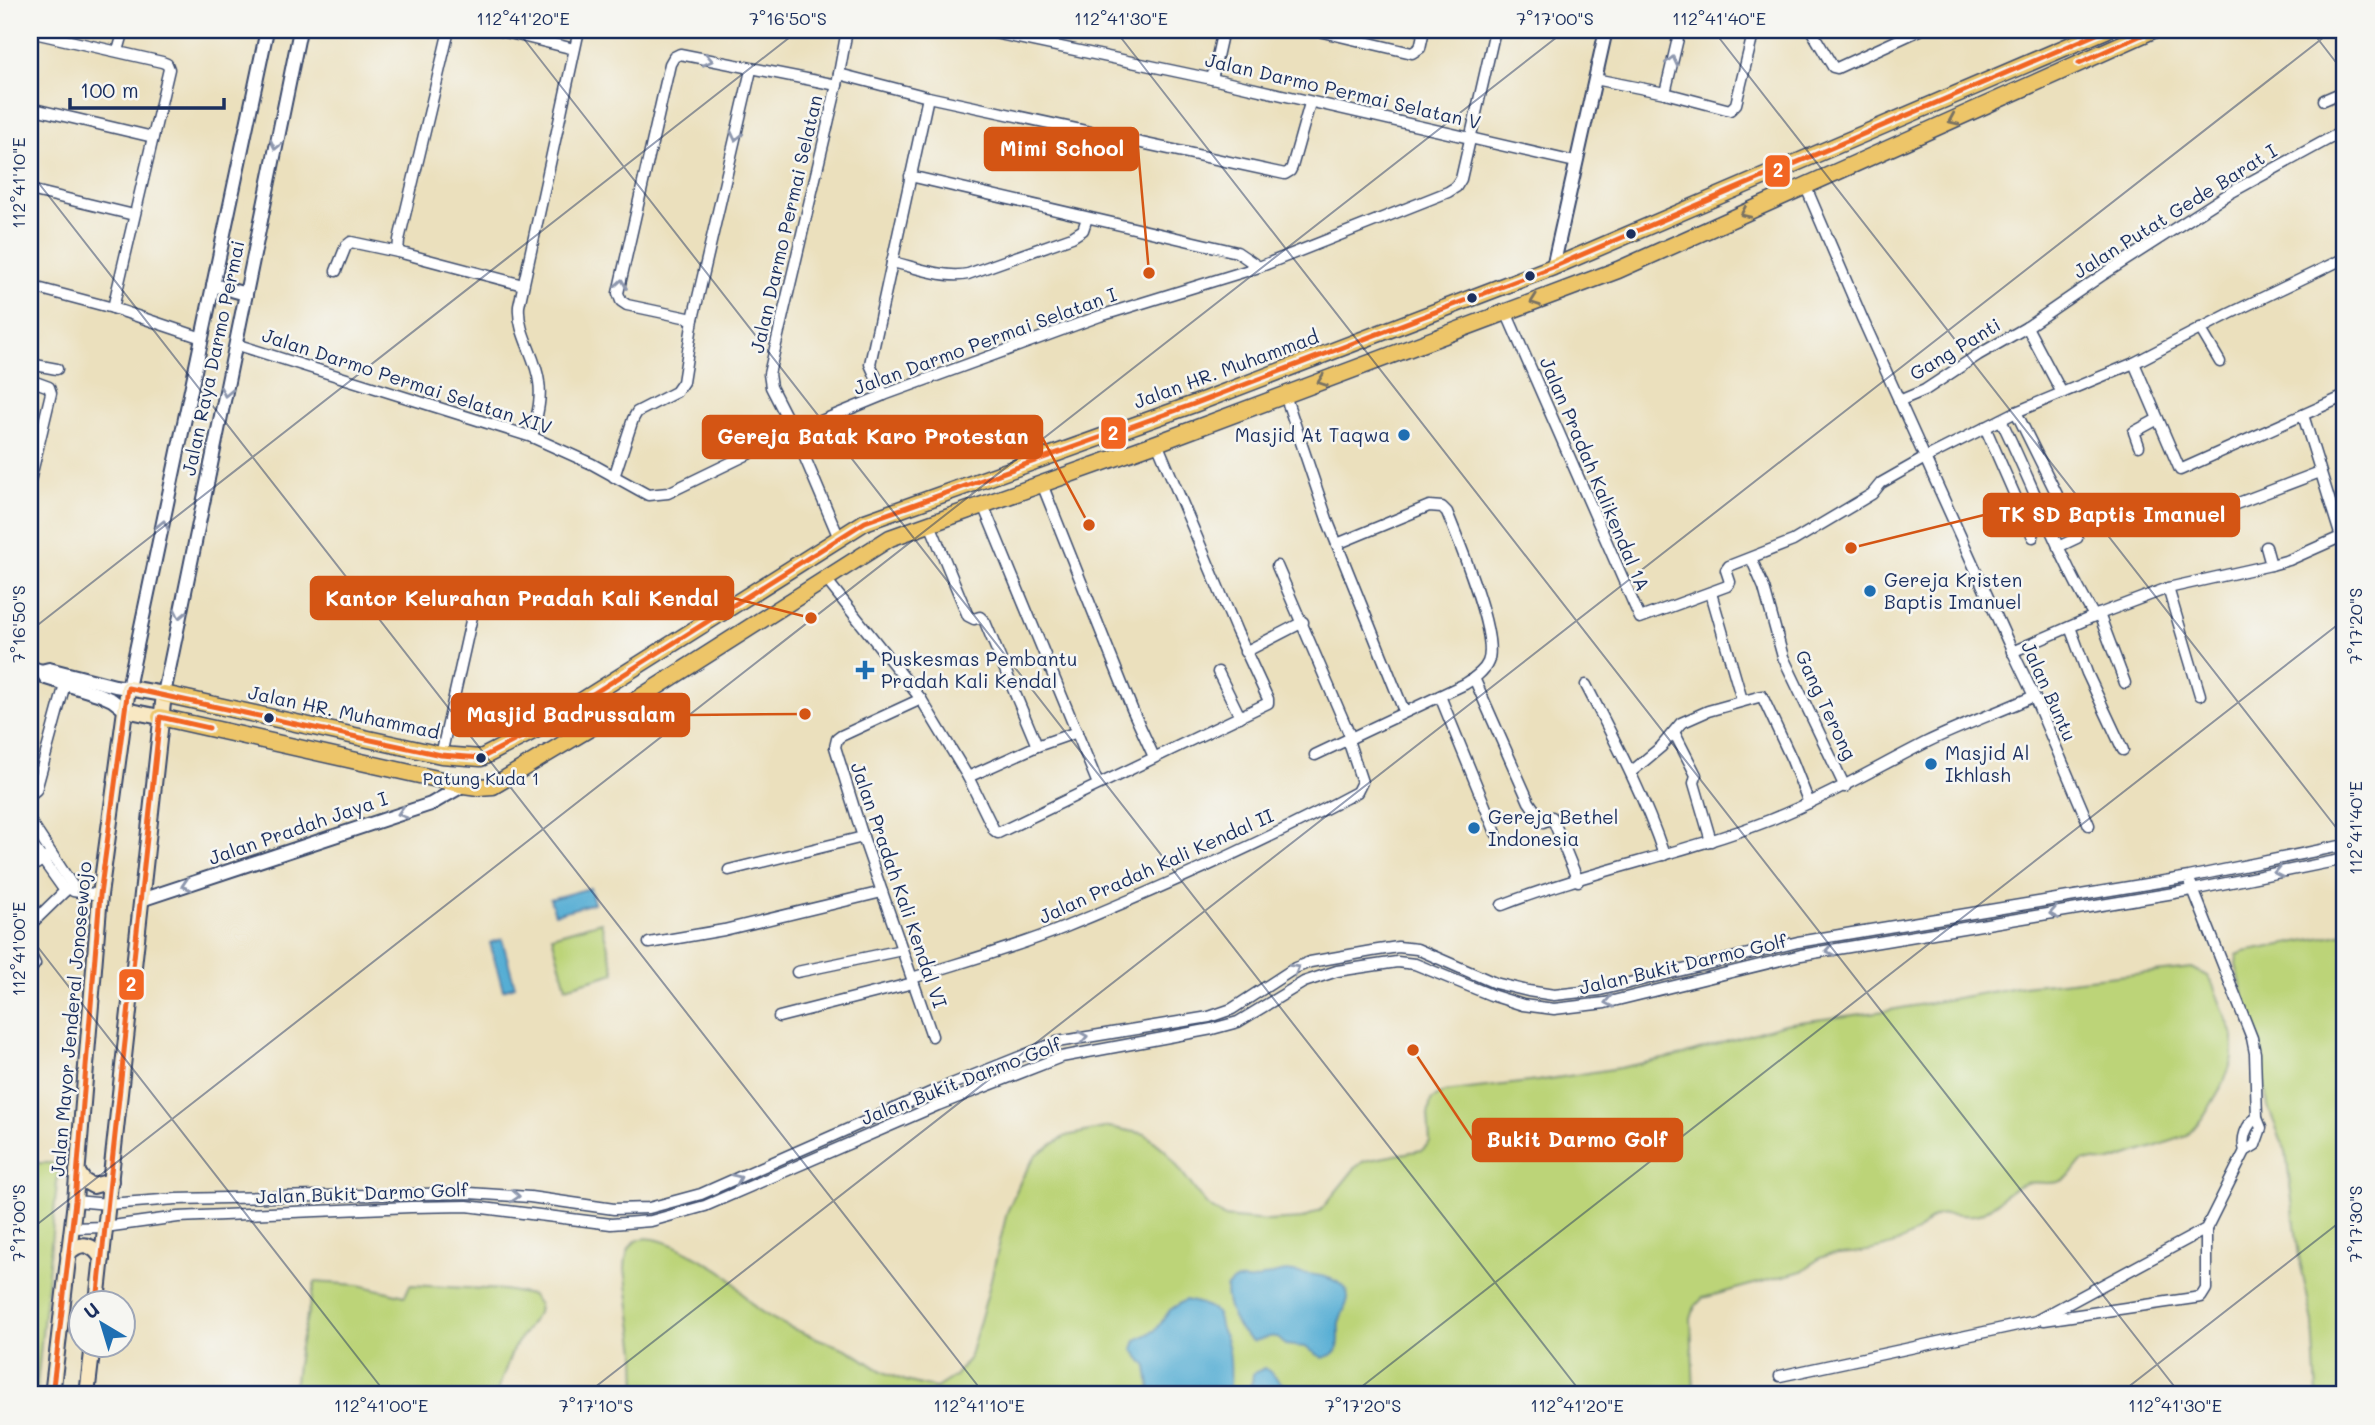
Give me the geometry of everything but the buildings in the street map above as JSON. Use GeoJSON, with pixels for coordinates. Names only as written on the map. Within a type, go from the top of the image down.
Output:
{"type":"FeatureCollection","features":[{"type":"Feature","properties":{"kind":"main road","name":"Jalan HR. Muhammad"},"geometry":{"type":"LineString","coordinates":[[164,694],[441,755],[481,758],[539,728],[864,522],[1194,404],[1553,267],[2106,30]]}},
{"type":"Feature","properties":{"kind":"main road"},"geometry":{"type":"LineString","coordinates":[[125,710],[464,785],[493,786],[622,709],[890,538],[1285,395],[1654,254],[2153,30]]}},
{"type":"Feature","properties":{"kind":"main road"},"geometry":{"type":"LineString","coordinates":[[2019,68],[2027,87]]}},
{"type":"Feature","properties":{"kind":"main road"},"geometry":{"type":"LineString","coordinates":[[1402,326],[1410,348]]}},
{"type":"Feature","properties":{"kind":"main road"},"geometry":{"type":"LineString","coordinates":[[1194,404],[1196,418],[1203,424]]}},
{"type":"Feature","properties":{"kind":"main road"},"geometry":{"type":"LineString","coordinates":[[1161,416],[1167,423],[1163,440]]}},
{"type":"Feature","properties":{"kind":"main road"},"geometry":{"type":"LineString","coordinates":[[767,583],[772,600],[782,607]]}},
{"type":"Feature","properties":{"kind":"main road"},"geometry":{"type":"LineString","coordinates":[[99,1288],[164,694],[128,688]]}},
{"type":"Feature","properties":{"kind":"main road","name":"Jalan Mayor Jenderal Jonosewojo"},"geometry":{"type":"LineString","coordinates":[[52,1395],[75,1201],[100,895],[128,688]]}},
{"type":"Feature","properties":{"kind":"main road"},"geometry":{"type":"LineString","coordinates":[[77,1171],[93,1186],[111,1181]]}},
{"type":"Feature","properties":{"kind":"main road"},"geometry":{"type":"LineString","coordinates":[[68,1254],[74,1247],[85,1244],[94,1248],[102,1259]]}},
{"type":"Feature","properties":{"kind":"main road"},"geometry":{"type":"LineString","coordinates":[[87,1395],[91,1358]]}},
{"type":"Feature","properties":{"kind":"street"},"geometry":{"type":"LineString","coordinates":[[118,51],[124,30]]}},
{"type":"Feature","properties":{"kind":"street","name":"Jalan Raya Darmo Permai"},"geometry":{"type":"LineString","coordinates":[[128,688],[267,30]]}},
{"type":"Feature","properties":{"kind":"street","name":"Jalan Raya Darmo Permai"},"geometry":{"type":"LineString","coordinates":[[164,694],[300,30]]}},
{"type":"Feature","properties":{"kind":"street"},"geometry":{"type":"LineString","coordinates":[[398,252],[449,30]]}},
{"type":"Feature","properties":{"kind":"street"},"geometry":{"type":"LineString","coordinates":[[498,30],[574,49]]}},
{"type":"Feature","properties":{"kind":"street"},"geometry":{"type":"LineString","coordinates":[[532,437],[539,405],[539,381],[520,322],[519,306],[579,30]]}},
{"type":"Feature","properties":{"kind":"street","name":"Jalan Darmo Permai Selatan"},"geometry":{"type":"LineString","coordinates":[[839,538],[794,432],[771,387],[769,374],[837,85],[847,30]]}},
{"type":"Feature","properties":{"kind":"street","name":"Jalan Darmo Permai Selatan V"},"geometry":{"type":"LineString","coordinates":[[980,30],[1212,79],[1575,162]]}},
{"type":"Feature","properties":{"kind":"street"},"geometry":{"type":"LineString","coordinates":[[1212,79],[1223,30]]}},
{"type":"Feature","properties":{"kind":"street"},"geometry":{"type":"LineString","coordinates":[[1314,30],[1412,53],[1420,48],[1424,30]]}},
{"type":"Feature","properties":{"kind":"street"},"geometry":{"type":"LineString","coordinates":[[1470,138],[1495,30]]}},
{"type":"Feature","properties":{"kind":"street"},"geometry":{"type":"LineString","coordinates":[[1553,267],[1606,30]]}},
{"type":"Feature","properties":{"kind":"street"},"geometry":{"type":"LineString","coordinates":[[1665,93],[1680,30]]}},
{"type":"Feature","properties":{"kind":"street"},"geometry":{"type":"LineString","coordinates":[[1595,79],[1730,110],[1737,104],[1754,30]]}},
{"type":"Feature","properties":{"kind":"street"},"geometry":{"type":"LineString","coordinates":[[1811,30],[1833,66],[1842,68],[1901,34],[1920,30]]}},
{"type":"Feature","properties":{"kind":"street"},"geometry":{"type":"LineString","coordinates":[[30,32],[162,62],[169,69],[113,308]]}},
{"type":"Feature","properties":{"kind":"street"},"geometry":{"type":"LineString","coordinates":[[693,320],[627,305],[621,301],[618,293],[670,64],[674,57],[680,54],[837,85]]}},
{"type":"Feature","properties":{"kind":"street"},"geometry":{"type":"LineString","coordinates":[[614,477],[637,412],[680,388],[683,382],[693,320],[751,70]]}},
{"type":"Feature","properties":{"kind":"street"},"geometry":{"type":"LineString","coordinates":[[839,74],[928,97],[1285,174],[1292,167],[1310,103]]}},
{"type":"Feature","properties":{"kind":"street"},"geometry":{"type":"LineString","coordinates":[[2324,100],[2345,91]]}},
{"type":"Feature","properties":{"kind":"street"},"geometry":{"type":"LineString","coordinates":[[884,395],[870,364],[928,97]]}},
{"type":"Feature","properties":{"kind":"street"},"geometry":{"type":"LineString","coordinates":[[30,108],[153,137]]}},
{"type":"Feature","properties":{"kind":"street","name":"Jalan Putat Gede Barat I"},"geometry":{"type":"LineString","coordinates":[[2027,327],[2230,193],[2345,130]]}},
{"type":"Feature","properties":{"kind":"street","name":"Jalan Darmo Permai Selatan I"},"geometry":{"type":"LineString","coordinates":[[794,432],[884,395],[1100,316],[1259,267],[1455,187],[1461,179],[1470,138]]}},
{"type":"Feature","properties":{"kind":"street"},"geometry":{"type":"LineString","coordinates":[[910,176],[1237,252],[1259,267]]}},
{"type":"Feature","properties":{"kind":"street","name":"Jalan Buntu"},"geometry":{"type":"LineString","coordinates":[[1805,185],[2089,825]]}},
{"type":"Feature","properties":{"kind":"street"},"geometry":{"type":"LineString","coordinates":[[30,190],[134,215]]}},
{"type":"Feature","properties":{"kind":"street"},"geometry":{"type":"LineString","coordinates":[[892,262],[939,273],[968,274],[1072,237],[1083,230],[1087,218]]}},
{"type":"Feature","properties":{"kind":"street"},"geometry":{"type":"LineString","coordinates":[[336,271],[345,246],[351,242],[523,285]]}},
{"type":"Feature","properties":{"kind":"street"},"geometry":{"type":"LineString","coordinates":[[1742,700],[1711,593],[1729,585],[1726,570],[1729,566],[1793,541],[1872,494],[1881,483],[2016,412],[2134,363],[2345,258]]}},
{"type":"Feature","properties":{"kind":"street"},"geometry":{"type":"LineString","coordinates":[[213,285],[246,294]]}},
{"type":"Feature","properties":{"kind":"street"},"geometry":{"type":"LineString","coordinates":[[30,286],[113,308],[202,338]]}},
{"type":"Feature","properties":{"kind":"street","name":"Jalan Pradah Kalikendal 1A"},"geometry":{"type":"LineString","coordinates":[[1506,312],[1638,617],[1643,618],[1711,593]]}},
{"type":"Feature","properties":{"kind":"street"},"geometry":{"type":"LineString","coordinates":[[2027,327],[2062,393]]}},
{"type":"Feature","properties":{"kind":"street","name":"Gang Panti"},"geometry":{"type":"LineString","coordinates":[[1899,401],[1925,390],[2027,327]]}},
{"type":"Feature","properties":{"kind":"street"},"geometry":{"type":"LineString","coordinates":[[2200,328],[2220,362]]}},
{"type":"Feature","properties":{"kind":"street","name":"Jalan Darmo Permai Selatan XIV"},"geometry":{"type":"LineString","coordinates":[[235,344],[532,437],[592,464],[648,495],[668,494],[794,432]]}},
{"type":"Feature","properties":{"kind":"street"},"geometry":{"type":"LineString","coordinates":[[2134,363],[2178,468],[2182,470],[2303,415],[2344,400]]}},
{"type":"Feature","properties":{"kind":"street"},"geometry":{"type":"LineString","coordinates":[[30,364],[57,369]]}},
{"type":"Feature","properties":{"kind":"street"},"geometry":{"type":"LineString","coordinates":[[30,380],[51,390],[30,481]]}},
{"type":"Feature","properties":{"kind":"street"},"geometry":{"type":"LineString","coordinates":[[1285,395],[1337,544],[1405,711]]}},
{"type":"Feature","properties":{"kind":"street"},"geometry":{"type":"LineString","coordinates":[[2016,412],[2077,535],[2077,538],[2058,547]]}},
{"type":"Feature","properties":{"kind":"street"},"geometry":{"type":"LineString","coordinates":[[2012,652],[2096,615],[2168,588],[2289,560],[2343,536],[2303,415]]}},
{"type":"Feature","properties":{"kind":"street"},"geometry":{"type":"LineString","coordinates":[[2139,446],[2134,432],[2158,419]]}},
{"type":"Feature","properties":{"kind":"street"},"geometry":{"type":"LineString","coordinates":[[2001,420],[2065,565],[2096,615],[2125,683]]}},
{"type":"Feature","properties":{"kind":"street"},"geometry":{"type":"LineString","coordinates":[[1985,428],[2033,537]]}},
{"type":"Feature","properties":{"kind":"street"},"geometry":{"type":"LineString","coordinates":[[825,578],[921,699],[998,833],[1265,705],[1268,699],[1245,652],[1163,440]]}},
{"type":"Feature","properties":{"kind":"street"},"geometry":{"type":"LineString","coordinates":[[2220,510],[2320,472]]}},
{"type":"Feature","properties":{"kind":"street"},"geometry":{"type":"LineString","coordinates":[[1042,484],[1132,709],[1154,757]]}},
{"type":"Feature","properties":{"kind":"street"},"geometry":{"type":"LineString","coordinates":[[983,505],[1098,784]]}},
{"type":"Feature","properties":{"kind":"street"},"geometry":{"type":"LineString","coordinates":[[1315,755],[1474,678],[1489,660],[1489,638],[1471,574],[1447,512],[1442,507],[1429,506],[1337,544]]}},
{"type":"Feature","properties":{"kind":"street"},"geometry":{"type":"LineString","coordinates":[[2027,523],[2045,517]]}},
{"type":"Feature","properties":{"kind":"street"},"geometry":{"type":"LineString","coordinates":[[930,524],[968,615],[974,619],[980,617],[985,622],[1037,747]]}},
{"type":"Feature","properties":{"kind":"street"},"geometry":{"type":"LineString","coordinates":[[2266,547],[2271,565]]}},
{"type":"Feature","properties":{"kind":"street","name":"Gang Terong"},"geometry":{"type":"LineString","coordinates":[[1751,558],[1764,587],[1783,657],[1844,787]]}},
{"type":"Feature","properties":{"kind":"street","name":"Jalan Pradah Kali Kendal II"},"geometry":{"type":"LineString","coordinates":[[779,1017],[912,981],[1061,929],[1230,856],[1357,792],[1362,782],[1350,739],[1303,622],[1277,566]]}},
{"type":"Feature","properties":{"kind":"street"},"geometry":{"type":"LineString","coordinates":[[2168,588],[2200,695]]}},
{"type":"Feature","properties":{"kind":"street"},"geometry":{"type":"LineString","coordinates":[[441,755],[477,594]]}},
{"type":"Feature","properties":{"kind":"street"},"geometry":{"type":"LineString","coordinates":[[1245,652],[1303,622]]}},
{"type":"Feature","properties":{"kind":"street"},"geometry":{"type":"LineString","coordinates":[[2070,627],[2087,673],[2123,750]]}},
{"type":"Feature","properties":{"kind":"street"},"geometry":{"type":"LineString","coordinates":[[35,669],[49,669],[128,688]]}},
{"type":"Feature","properties":{"kind":"street"},"geometry":{"type":"LineString","coordinates":[[35,669],[46,678],[112,700],[125,710]]}},
{"type":"Feature","properties":{"kind":"street"},"geometry":{"type":"LineString","coordinates":[[1218,672],[1240,717]]}},
{"type":"Feature","properties":{"kind":"street"},"geometry":{"type":"LineString","coordinates":[[1474,678],[1529,802],[1543,822],[1552,817],[1578,881]]}},
{"type":"Feature","properties":{"kind":"street"},"geometry":{"type":"LineString","coordinates":[[32,791],[65,684]]}},
{"type":"Feature","properties":{"kind":"street"},"geometry":{"type":"LineString","coordinates":[[1586,685],[1631,772],[1653,821],[1664,855]]}},
{"type":"Feature","properties":{"kind":"street"},"geometry":{"type":"LineString","coordinates":[[1440,696],[1496,833]]}},
{"type":"Feature","properties":{"kind":"street"},"geometry":{"type":"LineString","coordinates":[[1631,772],[1661,747],[1681,723],[1707,710],[1759,696],[1763,698],[1809,803]]}},
{"type":"Feature","properties":{"kind":"street"},"geometry":{"type":"LineString","coordinates":[[1502,905],[1536,892],[1711,841],[1769,820],[1844,787],[1928,742],[2034,696]]}},
{"type":"Feature","properties":{"kind":"street","name":"Jalan Pradah Kali Kendal VI"},"geometry":{"type":"LineString","coordinates":[[921,699],[837,738],[835,747],[932,1036]]}},
{"type":"Feature","properties":{"kind":"street"},"geometry":{"type":"LineString","coordinates":[[968,777],[1077,732]]}},
{"type":"Feature","properties":{"kind":"street"},"geometry":{"type":"LineString","coordinates":[[1674,732],[1696,775],[1694,783],[1711,841]]}},
{"type":"Feature","properties":{"kind":"street","name":"Jalan Pradah Jaya I"},"geometry":{"type":"LineString","coordinates":[[141,900],[431,804],[464,785]]}},
{"type":"Feature","properties":{"kind":"street"},"geometry":{"type":"LineString","coordinates":[[30,821],[47,857],[71,891],[100,895]]}},
{"type":"Feature","properties":{"kind":"street"},"geometry":{"type":"LineString","coordinates":[[729,870],[863,837]]}},
{"type":"Feature","properties":{"kind":"street"},"geometry":{"type":"LineString","coordinates":[[30,842],[47,857]]}},
{"type":"Feature","properties":{"kind":"street","name":"Jalan Bukit Darmo Golf"},"geometry":{"type":"LineString","coordinates":[[75,1201],[108,1204],[215,1198],[469,1193],[530,1197],[614,1209],[649,1208],[701,1194],[932,1092],[1056,1042],[1209,1017],[1232,1009],[1295,968],[1310,962],[1398,947],[1417,949],[1495,983],[1528,991],[1554,995],[1600,990],[1798,942],[2189,877],[2345,845]]}},
{"type":"Feature","properties":{"kind":"street"},"geometry":{"type":"LineString","coordinates":[[30,868],[47,857]]}},
{"type":"Feature","properties":{"kind":"street","name":"Jalan Bukit Darmo Golf"},"geometry":{"type":"LineString","coordinates":[[71,1228],[216,1215],[467,1206],[611,1224],[651,1222],[705,1206],[937,1105],[1061,1057],[1238,1022],[1304,982],[1336,971],[1397,962],[1415,964],[1491,995],[1523,1005],[1554,1009],[1605,1003],[1801,955],[2192,890],[2345,859]]}},
{"type":"Feature","properties":{"kind":"street"},"geometry":{"type":"LineString","coordinates":[[1780,1376],[2036,1321],[2201,1297],[2206,1289],[2206,1229],[2245,1151],[2255,1145],[2261,1128],[2257,1118],[2252,1038],[2189,877]]}},
{"type":"Feature","properties":{"kind":"street"},"geometry":{"type":"LineString","coordinates":[[30,925],[71,891]]}},
{"type":"Feature","properties":{"kind":"street"},"geometry":{"type":"LineString","coordinates":[[649,943],[724,930],[882,892]]}},
{"type":"Feature","properties":{"kind":"street"},"geometry":{"type":"LineString","coordinates":[[797,972],[902,950]]}},
{"type":"Feature","properties":{"kind":"street"},"geometry":{"type":"LineString","coordinates":[[30,954],[35,964],[30,970]]}},
{"type":"Feature","properties":{"kind":"street"},"geometry":{"type":"LineString","coordinates":[[215,1198],[216,1215]]}},
{"type":"Feature","properties":{"kind":"street"},"geometry":{"type":"LineString","coordinates":[[153,1201],[156,1221]]}},
{"type":"Feature","properties":{"kind":"street"},"geometry":{"type":"LineString","coordinates":[[2036,1321],[2206,1229]]}},
{"type":"Feature","properties":{"kind":"green space"},"geometry":{"type":"Polygon","coordinates":[[[601,922],[615,973],[566,987],[552,936],[601,922]]]}},
{"type":"Feature","properties":{"kind":"green space"},"geometry":{"type":"Polygon","coordinates":[[[2345,933],[2345,1395],[2317,1395],[2313,1323],[2299,1257],[2286,1152],[2268,1107],[2261,1063],[2236,965],[2237,955],[2244,952],[2345,933]]]}},
{"type":"Feature","properties":{"kind":"green space"},"geometry":{"type":"Polygon","coordinates":[[[2192,968],[2207,976],[2213,985],[2233,1035],[2233,1058],[2224,1082],[2205,1115],[2187,1136],[2115,1160],[2083,1160],[2064,1180],[2017,1186],[1979,1214],[1941,1214],[1929,1220],[1911,1236],[1892,1245],[1861,1252],[1828,1255],[1802,1271],[1703,1298],[1695,1306],[1691,1319],[1694,1395],[637,1395],[636,1352],[625,1269],[627,1254],[640,1239],[650,1238],[673,1245],[717,1268],[728,1276],[755,1307],[781,1323],[848,1350],[894,1376],[936,1388],[955,1376],[969,1359],[1007,1212],[1022,1178],[1036,1155],[1066,1136],[1109,1127],[1145,1134],[1165,1150],[1205,1203],[1223,1217],[1268,1221],[1302,1219],[1321,1210],[1355,1168],[1364,1161],[1422,1150],[1430,1142],[1428,1115],[1431,1100],[1444,1092],[1619,1068],[1683,1055],[1784,1024],[1885,1011],[2023,986],[2192,968]]]}},
{"type":"Feature","properties":{"kind":"green space"},"geometry":{"type":"Polygon","coordinates":[[[30,1163],[59,1163],[36,1395],[30,1395],[30,1163]]]}},
{"type":"Feature","properties":{"kind":"green space"},"geometry":{"type":"Polygon","coordinates":[[[315,1282],[359,1285],[405,1296],[410,1285],[504,1290],[531,1295],[539,1304],[538,1313],[513,1349],[496,1395],[293,1395],[299,1351],[315,1282]]]}},
{"type":"Feature","properties":{"kind":"water"},"geometry":{"type":"Polygon","coordinates":[[[590,888],[594,903],[555,914],[550,899],[590,888]]]}},
{"type":"Feature","properties":{"kind":"water"},"geometry":{"type":"Polygon","coordinates":[[[502,939],[515,986],[503,990],[490,943],[502,939]]]}},
{"type":"Feature","properties":{"kind":"water"},"geometry":{"type":"Polygon","coordinates":[[[1287,1271],[1328,1278],[1345,1289],[1348,1298],[1339,1323],[1338,1347],[1333,1354],[1323,1358],[1305,1347],[1285,1345],[1273,1336],[1253,1341],[1242,1332],[1233,1318],[1226,1288],[1235,1281],[1253,1280],[1287,1271]]]}},
{"type":"Feature","properties":{"kind":"water"},"geometry":{"type":"Polygon","coordinates":[[[1185,1300],[1206,1306],[1218,1317],[1229,1351],[1228,1395],[1151,1395],[1147,1367],[1133,1349],[1136,1340],[1156,1330],[1170,1310],[1185,1300]]]}},
{"type":"Feature","properties":{"kind":"water"},"geometry":{"type":"Polygon","coordinates":[[[1264,1368],[1294,1395],[1244,1395],[1252,1382],[1253,1374],[1264,1368]]]}},
{"type":"Feature","properties":{"kind":"transit line","name":"2"},"geometry":{"type":"LineString","coordinates":[[52,1395],[75,1201],[100,895],[128,688],[441,755],[481,758],[539,728],[865,522],[1194,404],[1553,267],[2106,30]]}},
{"type":"Feature","properties":{"kind":"transit line","name":"2"},"geometry":{"type":"LineString","coordinates":[[2079,63],[2153,30]]}},
{"type":"Feature","properties":{"kind":"transit line","name":"2"},"geometry":{"type":"LineString","coordinates":[[99,1288],[160,717],[209,728]]}},
{"type":"Feature","properties":{"kind":"place","name":"Mimi School"},"geometry":{"type":"Point","coordinates":[1149,273]}},
{"type":"Feature","properties":{"kind":"place","name":"Masjid At Taqwa"},"geometry":{"type":"Point","coordinates":[1404,435]}},
{"type":"Feature","properties":{"kind":"place","name":"Gereja Batak Karo Protestan"},"geometry":{"type":"Point","coordinates":[1089,525]}},
{"type":"Feature","properties":{"kind":"place","name":"TK SD Baptis Imanuel"},"geometry":{"type":"Point","coordinates":[1851,548]}},
{"type":"Feature","properties":{"kind":"place","name":"Gereja Kristen Baptis Imanuel"},"geometry":{"type":"Point","coordinates":[1870,591]}},
{"type":"Feature","properties":{"kind":"place","name":"Kantor Kelurahan Pradah Kali Kendal"},"geometry":{"type":"Point","coordinates":[811,618]}},
{"type":"Feature","properties":{"kind":"place","name":"Puskesmas Pembantu Pradah Kali Kendal"},"geometry":{"type":"Point","coordinates":[865,670]}},
{"type":"Feature","properties":{"kind":"place","name":"Masjid Badrussalam"},"geometry":{"type":"Point","coordinates":[805,714]}},
{"type":"Feature","properties":{"kind":"place","name":"Patung Kuda 1"},"geometry":{"type":"Point","coordinates":[481,758]}},
{"type":"Feature","properties":{"kind":"place","name":"Masjid Al Ikhlash"},"geometry":{"type":"Point","coordinates":[1931,764]}},
{"type":"Feature","properties":{"kind":"place","name":"Gereja Bethel Indonesia"},"geometry":{"type":"Point","coordinates":[1474,828]}},
{"type":"Feature","properties":{"kind":"place","name":"Bukit Darmo Golf"},"geometry":{"type":"Point","coordinates":[1413,1050]}}]}
